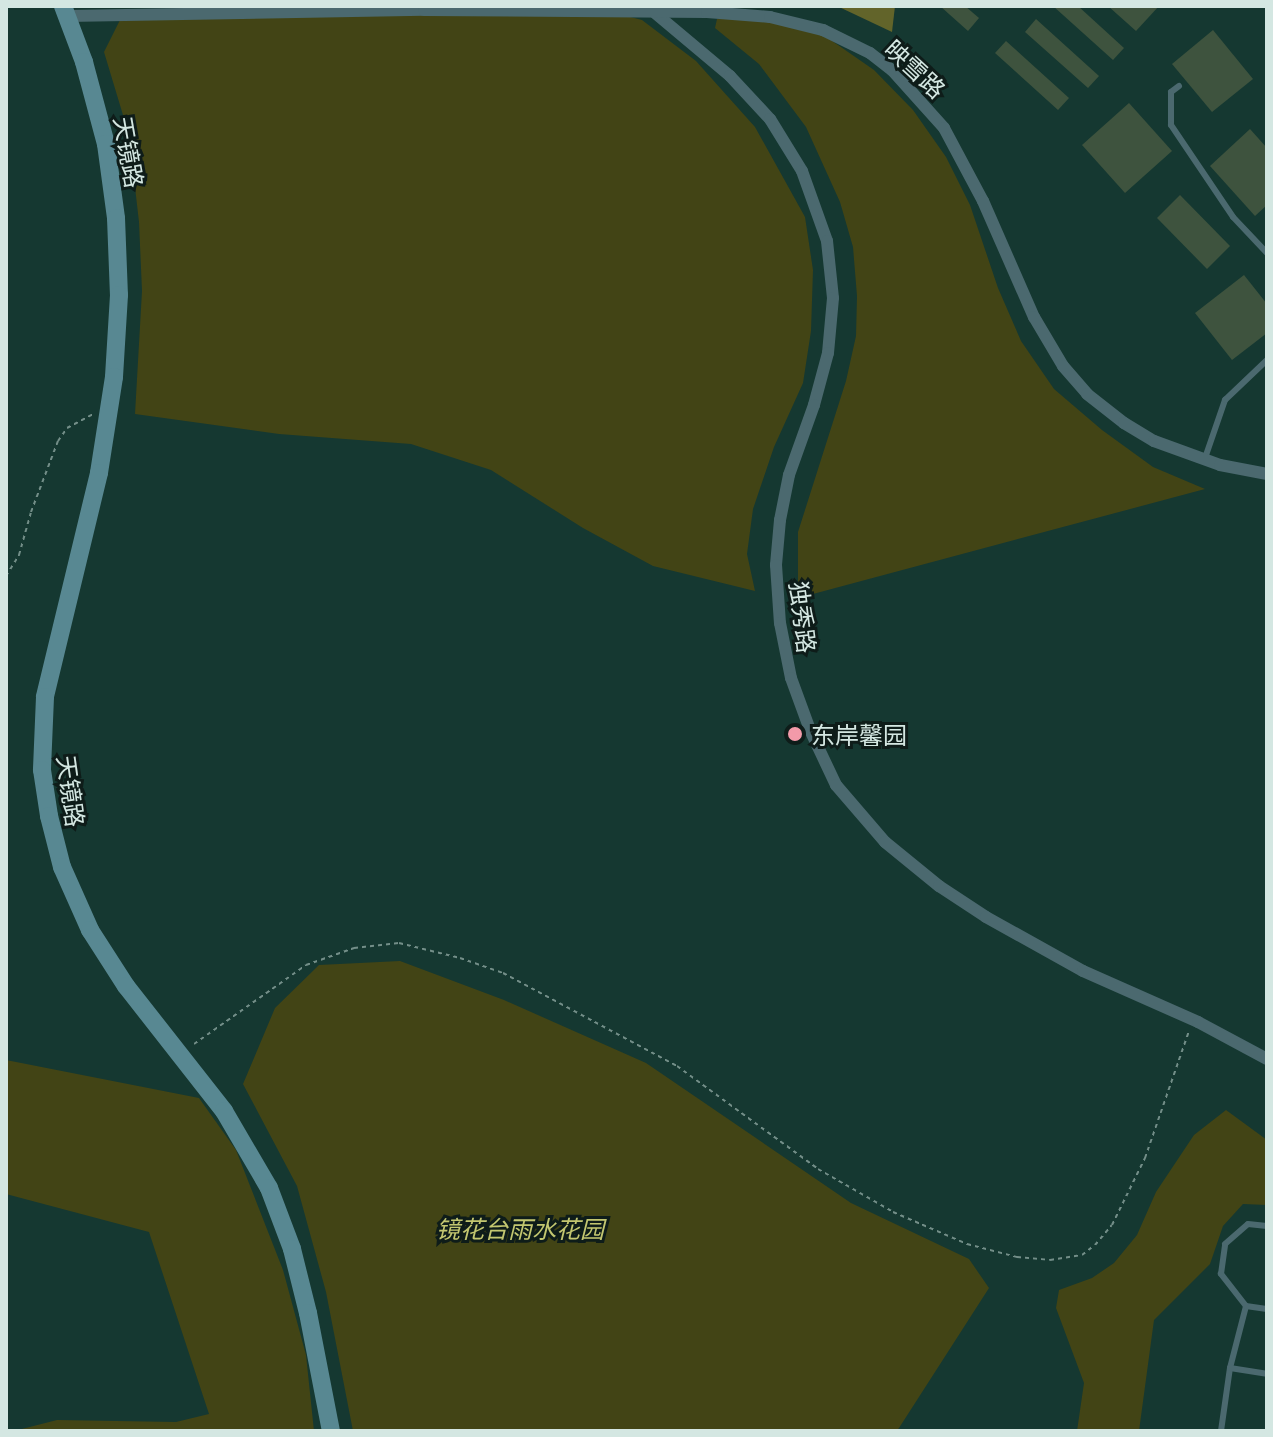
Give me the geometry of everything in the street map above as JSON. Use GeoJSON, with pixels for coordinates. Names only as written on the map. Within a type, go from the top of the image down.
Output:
{"type":"FeatureCollection","features":[{"type":"Feature","properties":{"kind":"street","name":"映雪路"},"geometry":{"type":"LineString","coordinates":[[65,11],[650,9],[741,14],[800,23],[847,40],[892,70],[929,108],[957,150],[983,201],[1034,317],[1063,366],[1087,394],[1124,423],[1154,441],[1204,461],[1267,474]]}},
{"type":"Feature","properties":{"kind":"street","name":"独秀路"},"geometry":{"type":"LineString","coordinates":[[650,9],[730,76],[770,119],[807,181],[827,241],[833,298],[828,353],[789,475],[776,565],[780,623],[791,678],[810,730],[836,785],[885,842],[962,902],[1083,971],[1193,1020],[1267,1059]]}},
{"type":"Feature","properties":{"kind":"street","name":"天镜路"},"geometry":{"type":"LineString","coordinates":[[65,11],[96,102],[113,187],[119,295],[110,410],[92,508],[49,675],[42,720],[42,770],[53,837],[81,913],[126,986],[240,1135],[281,1217],[308,1313],[331,1431]]}},
{"type":"Feature","properties":{"kind":"lane"},"geometry":{"type":"LineString","coordinates":[[1179,86],[1171,92],[1171,125],[1233,217],[1267,253]]}},
{"type":"Feature","properties":{"kind":"lane"},"geometry":{"type":"LineString","coordinates":[[1204,461],[1225,400],[1267,360]]}},
{"type":"Feature","properties":{"kind":"lane"},"geometry":{"type":"LineString","coordinates":[[1267,1226],[1248,1224],[1225,1244],[1221,1274],[1246,1306],[1267,1309]]}},
{"type":"Feature","properties":{"kind":"lane"},"geometry":{"type":"LineString","coordinates":[[1221,1431],[1230,1368],[1246,1306]]}},
{"type":"Feature","properties":{"kind":"lane"},"geometry":{"type":"LineString","coordinates":[[1230,1368],[1267,1374]]}},
{"type":"Feature","properties":{"kind":"path"},"geometry":{"type":"LineString","coordinates":[[6,576],[19,555],[31,512],[58,441],[77,421],[110,410]]}},
{"type":"Feature","properties":{"kind":"path"},"geometry":{"type":"LineString","coordinates":[[180,1054],[306,965],[354,948],[399,943],[503,973],[677,1066],[818,1169],[893,1212],[967,1244],[1017,1257],[1050,1260],[1082,1255],[1112,1225],[1145,1158],[1193,1020]]}},
{"type":"Feature","properties":{"kind":"green space"},"geometry":{"type":"Polygon","coordinates":[[[596,8],[642,20],[696,61],[755,127],[805,217],[813,270],[811,331],[803,383],[774,447],[753,509],[747,554],[755,591],[653,566],[583,528],[491,470],[411,444],[279,434],[135,414],[142,291],[139,222],[129,135],[104,52],[121,18],[596,8]]]}},
{"type":"Feature","properties":{"kind":"green space"},"geometry":{"type":"Polygon","coordinates":[[[772,18],[825,36],[874,70],[913,110],[946,157],[970,205],[998,288],[1021,341],[1054,389],[1102,430],[1153,467],[1205,489],[798,598],[798,532],[846,381],[856,336],[857,296],[853,247],[840,202],[806,127],[759,64],[715,28],[717,19],[772,18]]]}},
{"type":"Feature","properties":{"kind":"green space","name":"镜花台雨水花园"},"geometry":{"type":"Polygon","coordinates":[[[400,961],[504,1000],[646,1063],[851,1203],[969,1259],[989,1288],[899,1428],[896,1431],[353,1431],[326,1292],[297,1186],[243,1084],[275,1008],[319,965],[400,961]]]}},
{"type":"Feature","properties":{"kind":"green space"},"geometry":{"type":"Polygon","coordinates":[[[6,1060],[199,1098],[236,1150],[283,1270],[306,1355],[314,1431],[14,1431],[57,1420],[176,1422],[209,1414],[149,1232],[6,1194],[6,1060]]]}},
{"type":"Feature","properties":{"kind":"green space"},"geometry":{"type":"Polygon","coordinates":[[[1226,1110],[1267,1140],[1267,1205],[1243,1204],[1223,1226],[1210,1264],[1154,1320],[1139,1431],[1077,1431],[1084,1383],[1056,1308],[1059,1290],[1092,1278],[1114,1263],[1137,1235],[1156,1192],[1194,1135],[1226,1110]]]}},
{"type":"Feature","properties":{"kind":"shaded area"},"geometry":{"type":"Polygon","coordinates":[[[837,6],[895,6],[892,32],[837,6]]]}},
{"type":"Feature","properties":{"kind":"building"},"geometry":{"type":"Polygon","coordinates":[[[940,6],[965,6],[979,18],[968,31],[940,6]]]}},
{"type":"Feature","properties":{"kind":"building"},"geometry":{"type":"Polygon","coordinates":[[[1053,6],[1078,6],[1124,48],[1113,60],[1053,6]]]}},
{"type":"Feature","properties":{"kind":"building"},"geometry":{"type":"Polygon","coordinates":[[[1108,6],[1159,6],[1136,31],[1108,6]]]}},
{"type":"Feature","properties":{"kind":"building"},"geometry":{"type":"Polygon","coordinates":[[[1036,19],[1099,76],[1088,88],[1025,32],[1036,19]]]}},
{"type":"Feature","properties":{"kind":"building"},"geometry":{"type":"Polygon","coordinates":[[[1213,30],[1253,79],[1212,112],[1172,64],[1213,30]]]}},
{"type":"Feature","properties":{"kind":"building"},"geometry":{"type":"Polygon","coordinates":[[[1006,41],[1069,98],[1058,110],[995,53],[1006,41]]]}},
{"type":"Feature","properties":{"kind":"building"},"geometry":{"type":"Polygon","coordinates":[[[1129,103],[1172,151],[1125,193],[1082,145],[1129,103]]]}},
{"type":"Feature","properties":{"kind":"building"},"geometry":{"type":"Polygon","coordinates":[[[1250,129],[1267,148],[1267,205],[1255,216],[1210,166],[1250,129]]]}},
{"type":"Feature","properties":{"kind":"building"},"geometry":{"type":"Polygon","coordinates":[[[1180,195],[1230,246],[1207,269],[1157,218],[1180,195]]]}},
{"type":"Feature","properties":{"kind":"building"},"geometry":{"type":"Polygon","coordinates":[[[1244,275],[1267,304],[1267,333],[1232,360],[1195,313],[1244,275]]]}},
{"type":"Feature","properties":{"kind":"place","name":"东岸馨园"},"geometry":{"type":"Point","coordinates":[795,734]}}]}
